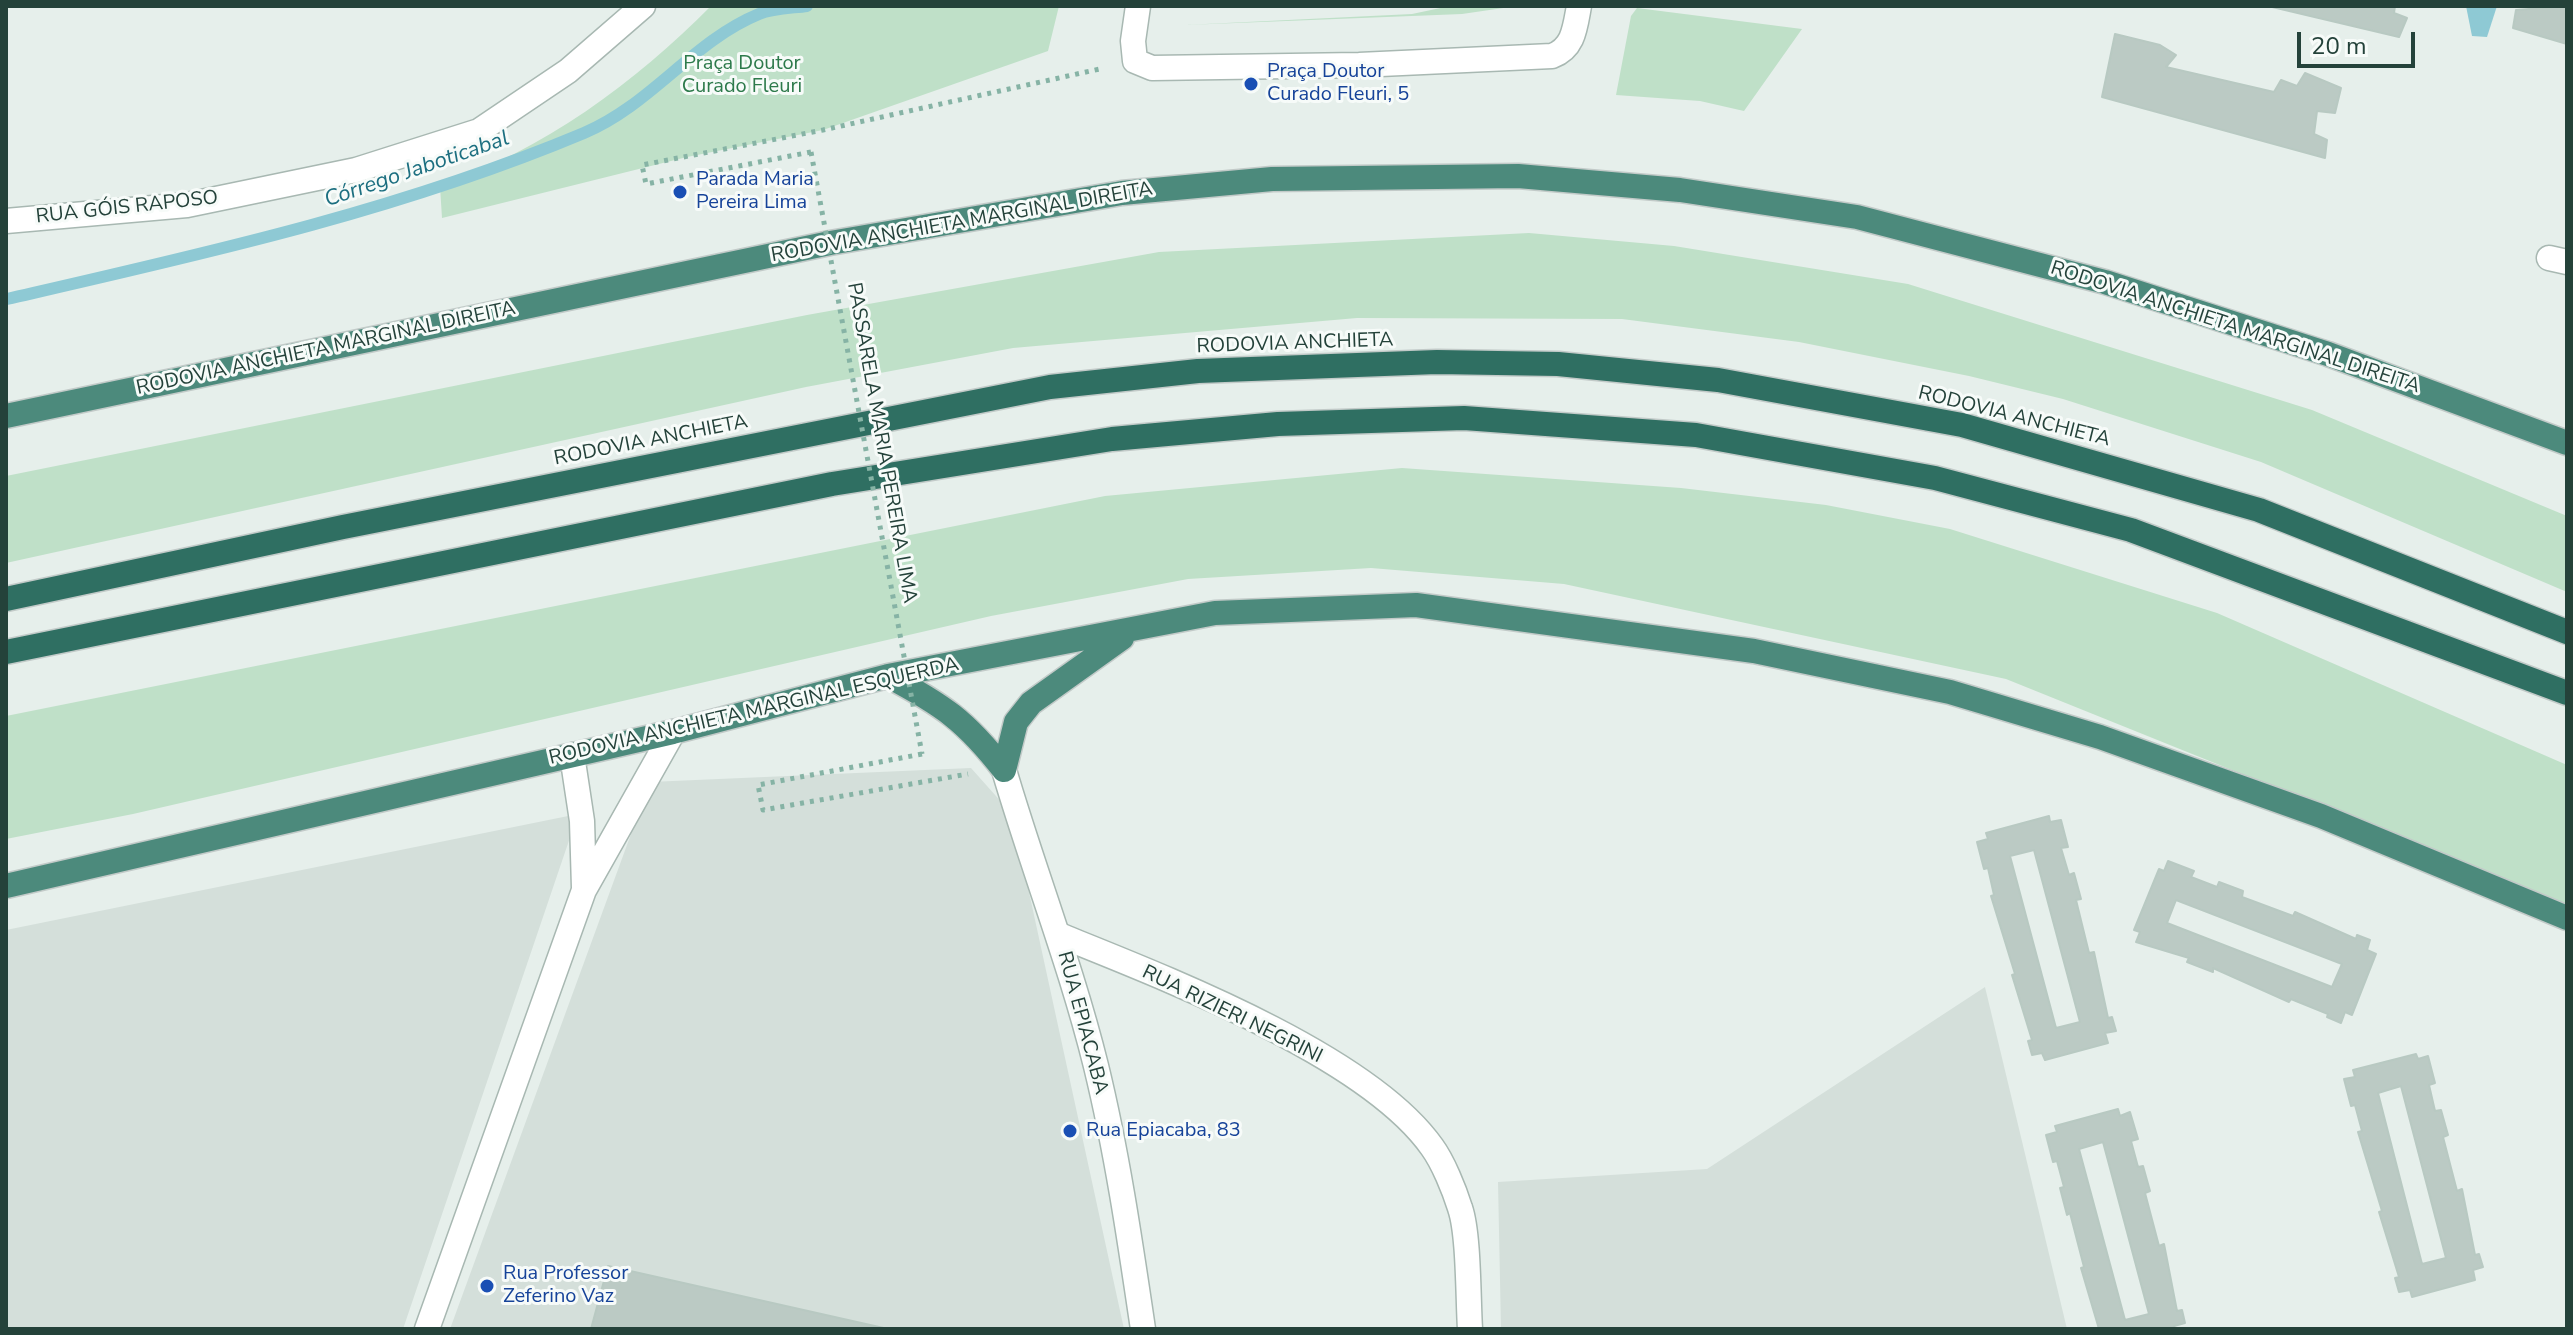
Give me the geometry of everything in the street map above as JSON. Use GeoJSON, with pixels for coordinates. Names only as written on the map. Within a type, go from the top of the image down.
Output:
{"type":"FeatureCollection","features":[{"type":"Feature","properties":{"kind":"highway","name":"RODOVIA ANCHIETA MARGINAL DIREITA"},"geometry":{"type":"LineString","coordinates":[[6,416],[830,243],[1122,193],[1272,179],[1518,176],[1680,190],[1857,217],[2105,282],[2328,354],[2567,443]]}},
{"type":"Feature","properties":{"kind":"highway","name":"RODOVIA ANCHIETA"},"geometry":{"type":"LineString","coordinates":[[6,599],[343,527],[1050,387],[1198,371],[1437,362],[1558,364],[1718,380],[1962,425],[2259,510],[2567,632]]}},
{"type":"Feature","properties":{"kind":"highway"},"geometry":{"type":"LineString","coordinates":[[6,652],[832,484],[1112,439],[1278,424],[1464,418],[1696,435],[1935,478],[2131,530],[2567,693]]}},
{"type":"Feature","properties":{"kind":"highway","name":"RODOVIA ANCHIETA MARGINAL ESQUERDA"},"geometry":{"type":"LineString","coordinates":[[6,886],[673,732],[888,676],[1130,633],[1215,613],[1416,605],[1754,651],[1950,692],[2100,737],[2321,816],[2567,918]]}},
{"type":"Feature","properties":{"kind":"highway"},"geometry":{"type":"LineString","coordinates":[[1004,770],[1016,722],[1031,703],[1130,633]]}},
{"type":"Feature","properties":{"kind":"highway"},"geometry":{"type":"LineString","coordinates":[[888,676],[951,712],[972,729],[1004,770]]}},
{"type":"Feature","properties":{"kind":"street","name":"RUA GÓIS RAPOSO"},"geometry":{"type":"LineString","coordinates":[[6,221],[187,205],[356,170],[479,131],[568,71],[643,6]]}},
{"type":"Feature","properties":{"kind":"street"},"geometry":{"type":"LineString","coordinates":[[1138,6],[1133,41],[1135,61],[1152,68],[1237,68],[1552,56],[1562,52],[1573,37],[1579,6]]}},
{"type":"Feature","properties":{"kind":"street"},"geometry":{"type":"LineString","coordinates":[[427,1329],[584,890],[673,732]]}},
{"type":"Feature","properties":{"kind":"street"},"geometry":{"type":"LineString","coordinates":[[572,755],[582,821],[584,890]]}},
{"type":"Feature","properties":{"kind":"street","name":"RUA EPIACABA"},"geometry":{"type":"LineString","coordinates":[[1004,770],[1038,886],[1059,935],[1096,1067],[1143,1329]]}},
{"type":"Feature","properties":{"kind":"street","name":"RUA RIZIERI NEGRINI"},"geometry":{"type":"LineString","coordinates":[[1059,935],[1171,982],[1304,1046],[1381,1096],[1433,1147],[1461,1210],[1470,1329]]}},
{"type":"Feature","properties":{"kind":"path","name":"PASSARELA MARIA PEREIRA LIMA"},"geometry":{"type":"LineString","coordinates":[[925,779],[763,810],[758,785],[922,754],[811,152],[646,184],[642,165],[823,130],[1135,61]]}},
{"type":"Feature","properties":{"kind":"shaded area"},"geometry":{"type":"Polygon","coordinates":[[[971,768],[1012,814],[1124,1329],[450,1329],[650,782],[971,768]]]}},
{"type":"Feature","properties":{"kind":"shaded area"},"geometry":{"type":"Polygon","coordinates":[[[578,814],[403,1329],[6,1329],[6,930],[578,814]]]}},
{"type":"Feature","properties":{"kind":"shaded area"},"geometry":{"type":"Polygon","coordinates":[[[1985,987],[2067,1329],[1501,1329],[1498,1182],[1707,1169],[1985,987]]]}},
{"type":"Feature","properties":{"kind":"green space","name":"Praça Doutor Curado Fleuri"},"geometry":{"type":"Polygon","coordinates":[[[711,6],[1059,6],[1048,51],[823,130],[687,157],[442,218],[440,186],[515,154],[586,111],[651,62],[711,6]]]}},
{"type":"Feature","properties":{"kind":"green space"},"geometry":{"type":"Polygon","coordinates":[[[1450,6],[1517,6],[1462,14],[1185,25],[1412,14],[1450,6]]]}},
{"type":"Feature","properties":{"kind":"green space"},"geometry":{"type":"Polygon","coordinates":[[[1637,8],[1802,29],[1744,111],[1700,101],[1616,95],[1631,16],[1637,8]]]}},
{"type":"Feature","properties":{"kind":"green space"},"geometry":{"type":"Polygon","coordinates":[[[1529,233],[1674,246],[1908,284],[2312,410],[2567,516],[2567,592],[2261,462],[2063,399],[1969,376],[1799,342],[1622,319],[1357,318],[1013,348],[806,387],[6,563],[6,476],[807,315],[1159,252],[1529,233]]]}},
{"type":"Feature","properties":{"kind":"green space"},"geometry":{"type":"Polygon","coordinates":[[[1402,468],[1681,488],[1826,505],[1950,529],[2217,613],[2567,765],[2567,905],[2006,679],[1564,584],[1371,568],[1188,579],[991,616],[133,814],[6,839],[6,716],[1105,496],[1402,468]]]}},
{"type":"Feature","properties":{"kind":"water"},"geometry":{"type":"Polygon","coordinates":[[[2466,6],[2497,6],[2487,37],[2472,36],[2466,6]]]}},
{"type":"Feature","properties":{"kind":"building"},"geometry":{"type":"Polygon","coordinates":[[[2268,6],[2395,6],[2394,13],[2407,18],[2399,37],[2268,6]]]}},
{"type":"Feature","properties":{"kind":"building"},"geometry":{"type":"Polygon","coordinates":[[[2567,6],[2567,44],[2513,28],[2516,10],[2567,6]]]}},
{"type":"Feature","properties":{"kind":"building"},"geometry":{"type":"Polygon","coordinates":[[[2115,34],[2160,45],[2176,55],[2166,67],[2274,92],[2281,80],[2297,86],[2305,73],[2341,88],[2335,113],[2317,111],[2314,134],[2327,140],[2325,158],[2102,97],[2115,34]]]}},
{"type":"Feature","properties":{"kind":"building"},"geometry":{"type":"Polygon","coordinates":[[[2049,816],[2050,822],[2061,820],[2068,847],[2061,848],[2069,875],[2074,873],[2081,899],[2076,900],[2089,953],[2094,952],[2108,1018],[2112,1017],[2116,1031],[2105,1033],[2108,1043],[2045,1060],[2042,1053],[2032,1055],[2028,1041],[2032,1040],[2012,975],[2015,974],[1991,896],[1994,895],[1988,868],[1984,869],[1977,842],[1988,839],[1986,833],[2049,816]]]}},
{"type":"Feature","properties":{"kind":"building"},"geometry":{"type":"Polygon","coordinates":[[[2034,850],[2080,1022],[2056,1028],[2010,856],[2034,850]]]}},
{"type":"Feature","properties":{"kind":"building"},"geometry":{"type":"Polygon","coordinates":[[[2168,861],[2194,871],[2191,877],[2217,887],[2219,882],[2243,891],[2242,897],[2293,916],[2295,912],[2356,939],[2357,935],[2370,940],[2367,950],[2376,954],[2352,1015],[2345,1012],[2341,1023],[2327,1017],[2328,1014],[2291,999],[2289,1002],[2213,968],[2213,972],[2187,962],[2189,958],[2136,942],[2140,932],[2134,930],[2159,869],[2164,871],[2168,861]]]}},
{"type":"Feature","properties":{"kind":"building"},"geometry":{"type":"Polygon","coordinates":[[[2176,900],[2342,964],[2332,987],[2167,923],[2176,900]]]}},
{"type":"Feature","properties":{"kind":"building"},"geometry":{"type":"Polygon","coordinates":[[[2416,1054],[2418,1059],[2428,1056],[2435,1083],[2429,1085],[2435,1111],[2441,1110],[2448,1135],[2443,1137],[2457,1191],[2462,1189],[2475,1255],[2479,1254],[2483,1267],[2473,1270],[2475,1280],[2412,1297],[2410,1290],[2399,1292],[2395,1278],[2399,1277],[2358,1132],[2362,1131],[2344,1079],[2355,1077],[2353,1070],[2416,1054]]]}},
{"type":"Feature","properties":{"kind":"building"},"geometry":{"type":"Polygon","coordinates":[[[2401,1086],[2446,1258],[2422,1264],[2378,1093],[2401,1086]]]}},
{"type":"Feature","properties":{"kind":"building"},"geometry":{"type":"Polygon","coordinates":[[[2118,1109],[2120,1116],[2130,1112],[2138,1139],[2131,1141],[2138,1167],[2143,1166],[2150,1191],[2145,1193],[2159,1246],[2164,1244],[2177,1311],[2182,1310],[2185,1323],[2174,1326],[2175,1329],[2099,1329],[2081,1268],[2084,1267],[2070,1213],[2067,1215],[2060,1188],[2064,1187],[2057,1161],[2053,1162],[2046,1135],[2057,1132],[2055,1126],[2118,1109]]]}},
{"type":"Feature","properties":{"kind":"building"},"geometry":{"type":"Polygon","coordinates":[[[2103,1142],[2149,1314],[2125,1320],[2079,1149],[2103,1142]]]}},
{"type":"Feature","properties":{"kind":"building"},"geometry":{"type":"Polygon","coordinates":[[[608,1266],[888,1329],[591,1329],[608,1266]]]}},
{"type":"Feature","properties":{"kind":"waterway","name":"Córrego Jaboticabal"},"geometry":{"type":"LineString","coordinates":[[7,299],[299,228],[443,186],[514,161],[608,121],[735,26],[765,12],[807,6]]}},
{"type":"Feature","properties":{"kind":"place","name":"Praça Doutor Curado Fleuri, 5"},"geometry":{"type":"Point","coordinates":[1251,84]}},
{"type":"Feature","properties":{"kind":"place","name":"Parada Maria Pereira Lima"},"geometry":{"type":"Point","coordinates":[680,192]}},
{"type":"Feature","properties":{"kind":"place","name":"Rua Epiacaba, 83"},"geometry":{"type":"Point","coordinates":[1070,1131]}},
{"type":"Feature","properties":{"kind":"place","name":"Rua Professor Zeferino Vaz"},"geometry":{"type":"Point","coordinates":[487,1286]}}]}
